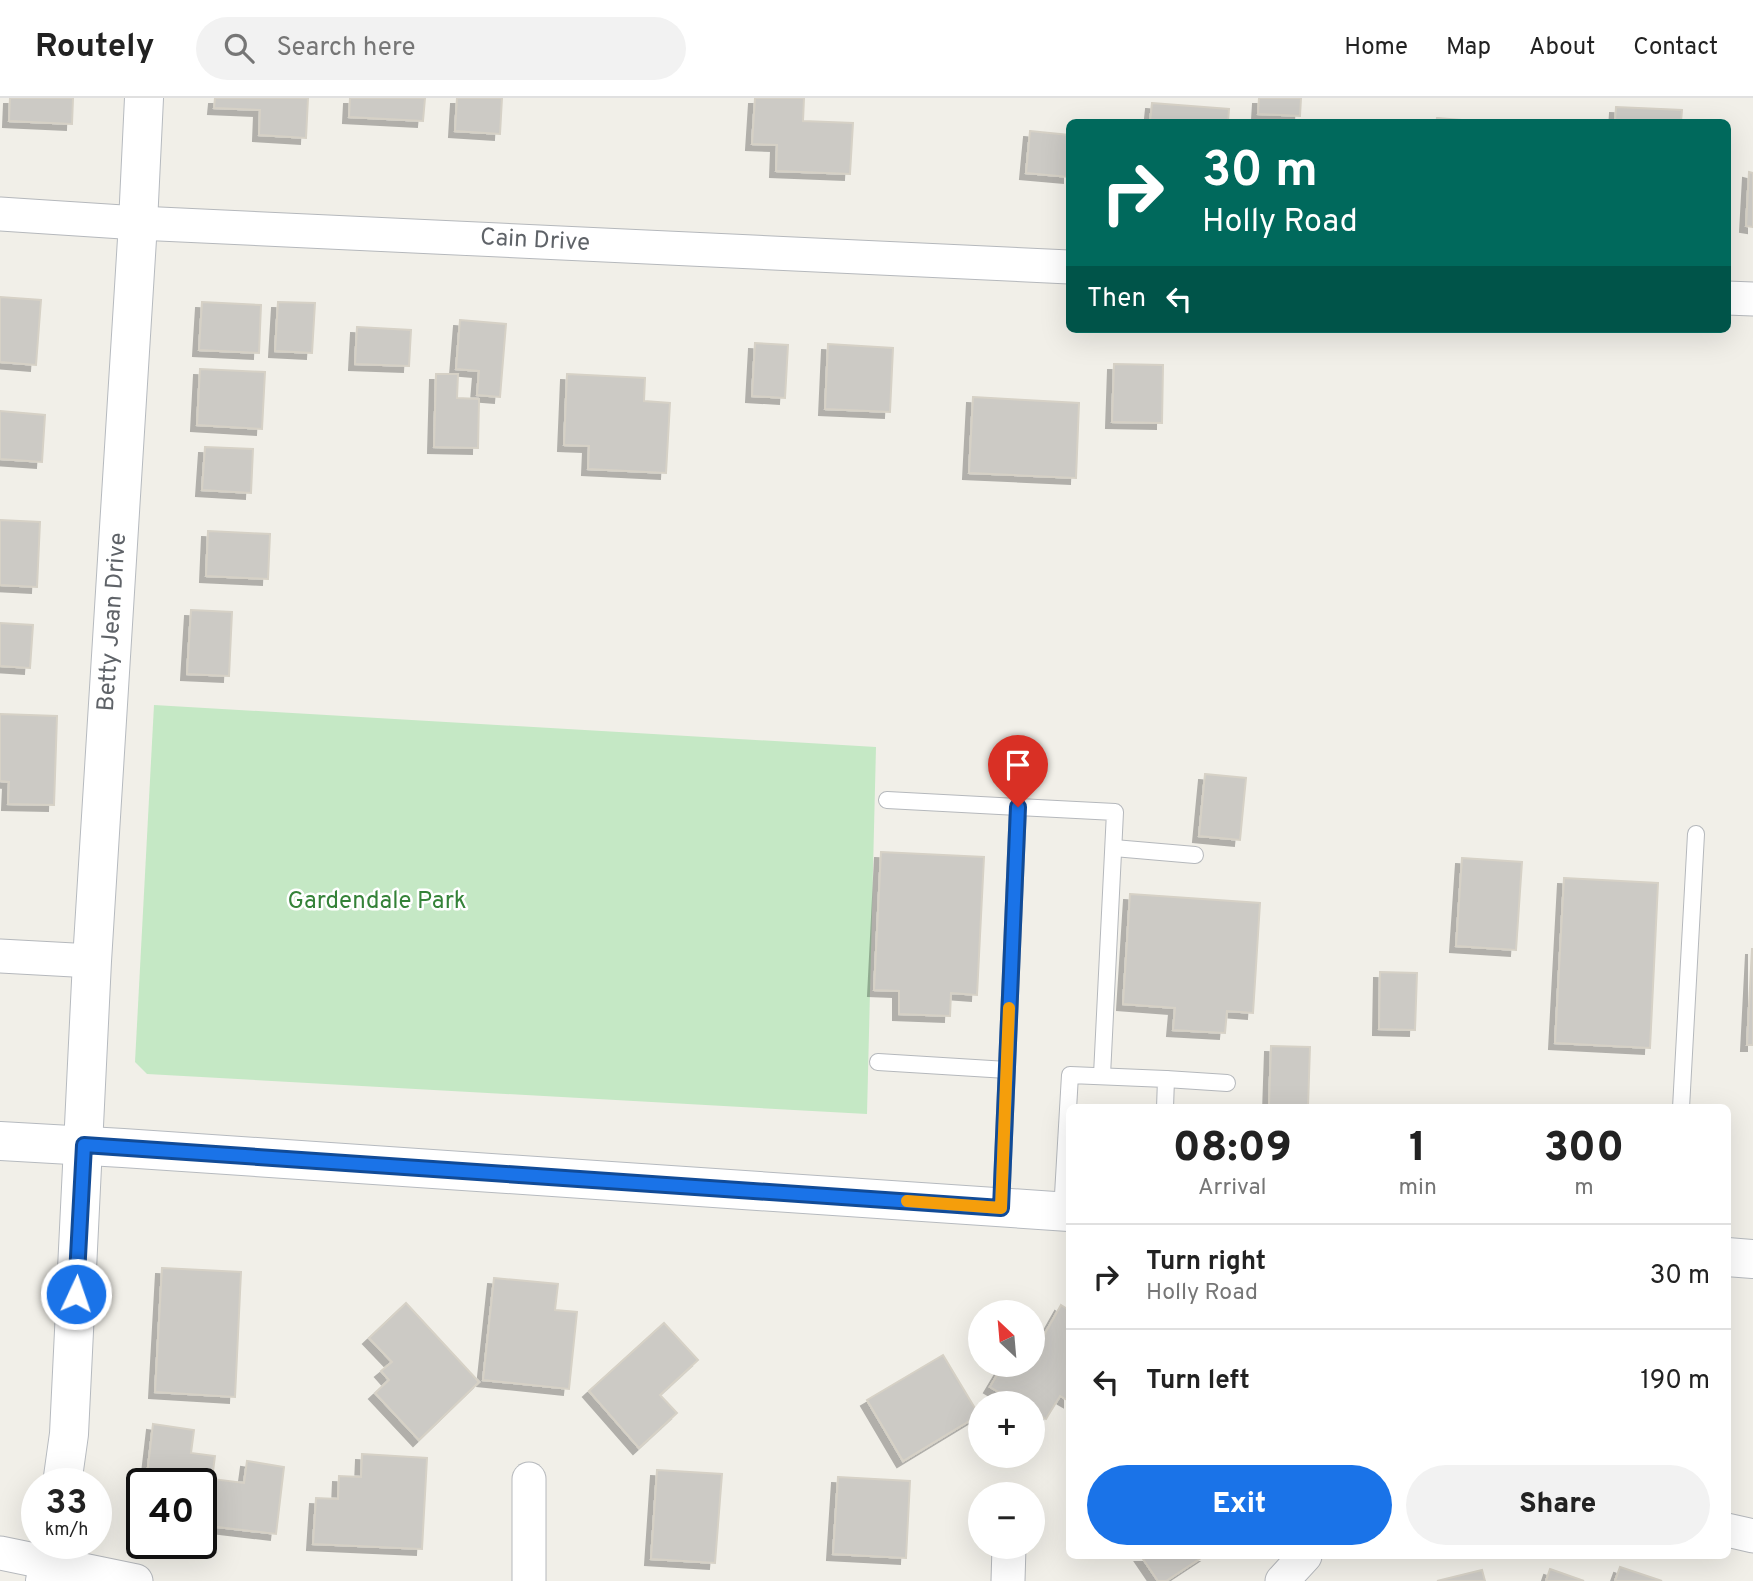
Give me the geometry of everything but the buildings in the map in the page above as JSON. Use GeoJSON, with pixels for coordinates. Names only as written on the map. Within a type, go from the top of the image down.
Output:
{"type":"FeatureCollection","features":[{"type":"Feature","properties":{"kind":"street","name":"Betty Jean Drive"},"geometry":{"type":"LineString","coordinates":[[64,1468],[69,1434],[92,961],[144,98]]}},
{"type":"Feature","properties":{"kind":"street","name":"Cain Drive"},"geometry":{"type":"LineString","coordinates":[[0,214],[138,223],[1066,267]]}},
{"type":"Feature","properties":{"kind":"street"},"geometry":{"type":"LineString","coordinates":[[1731,298],[1753,299]]}},
{"type":"Feature","properties":{"kind":"street"},"geometry":{"type":"LineString","coordinates":[[0,956],[92,961]]}},
{"type":"Feature","properties":{"kind":"street"},"geometry":{"type":"LineString","coordinates":[[0,1141],[1065,1212]]}},
{"type":"Feature","properties":{"kind":"street"},"geometry":{"type":"LineString","coordinates":[[1731,1257],[1753,1259]]}},
{"type":"Feature","properties":{"kind":"street"},"geometry":{"type":"LineString","coordinates":[[529,1479],[529,1581]]}},
{"type":"Feature","properties":{"kind":"street"},"geometry":{"type":"LineString","coordinates":[[1731,1531],[1753,1536]]}},
{"type":"Feature","properties":{"kind":"street"},"geometry":{"type":"LineString","coordinates":[[0,1553],[136,1581]]}},
{"type":"Feature","properties":{"kind":"street"},"geometry":{"type":"LineString","coordinates":[[1008,1581],[1009,1559]]}},
{"type":"Feature","properties":{"kind":"street"},"geometry":{"type":"LineString","coordinates":[[1282,1581],[1302,1559]]}},
{"type":"Feature","properties":{"kind":"lane"},"geometry":{"type":"LineString","coordinates":[[887,800],[1115,812],[1102,1075]]}},
{"type":"Feature","properties":{"kind":"lane"},"geometry":{"type":"LineString","coordinates":[[1001,1208],[1018,807]]}},
{"type":"Feature","properties":{"kind":"lane"},"geometry":{"type":"LineString","coordinates":[[1681,1104],[1696,834]]}},
{"type":"Feature","properties":{"kind":"lane"},"geometry":{"type":"LineString","coordinates":[[1114,848],[1195,855]]}},
{"type":"Feature","properties":{"kind":"lane"},"geometry":{"type":"LineString","coordinates":[[878,1062],[1007,1070]]}},
{"type":"Feature","properties":{"kind":"lane"},"geometry":{"type":"LineString","coordinates":[[1069,1104],[1070,1074],[1227,1083]]}},
{"type":"Feature","properties":{"kind":"lane"},"geometry":{"type":"LineString","coordinates":[[1164,1104],[1166,1079]]}},
{"type":"Feature","properties":{"kind":"lane"},"geometry":{"type":"LineString","coordinates":[[1065,1212],[1066,1184]]}},
{"type":"Feature","properties":{"kind":"green space","name":"Gardendale Park"},"geometry":{"type":"Polygon","coordinates":[[[154,705],[876,747],[867,1114],[147,1074],[135,1062],[154,705]]]}},
{"type":"Feature","properties":{"kind":"slow traffic"},"geometry":{"type":"LineString","coordinates":[[907,1201],[1001,1208],[1009,1008]]}},
{"type":"Feature","properties":{"kind":"route"},"geometry":{"type":"LineString","coordinates":[[76,1294],[84,1145],[1001,1208],[1018,807]]}}]}
